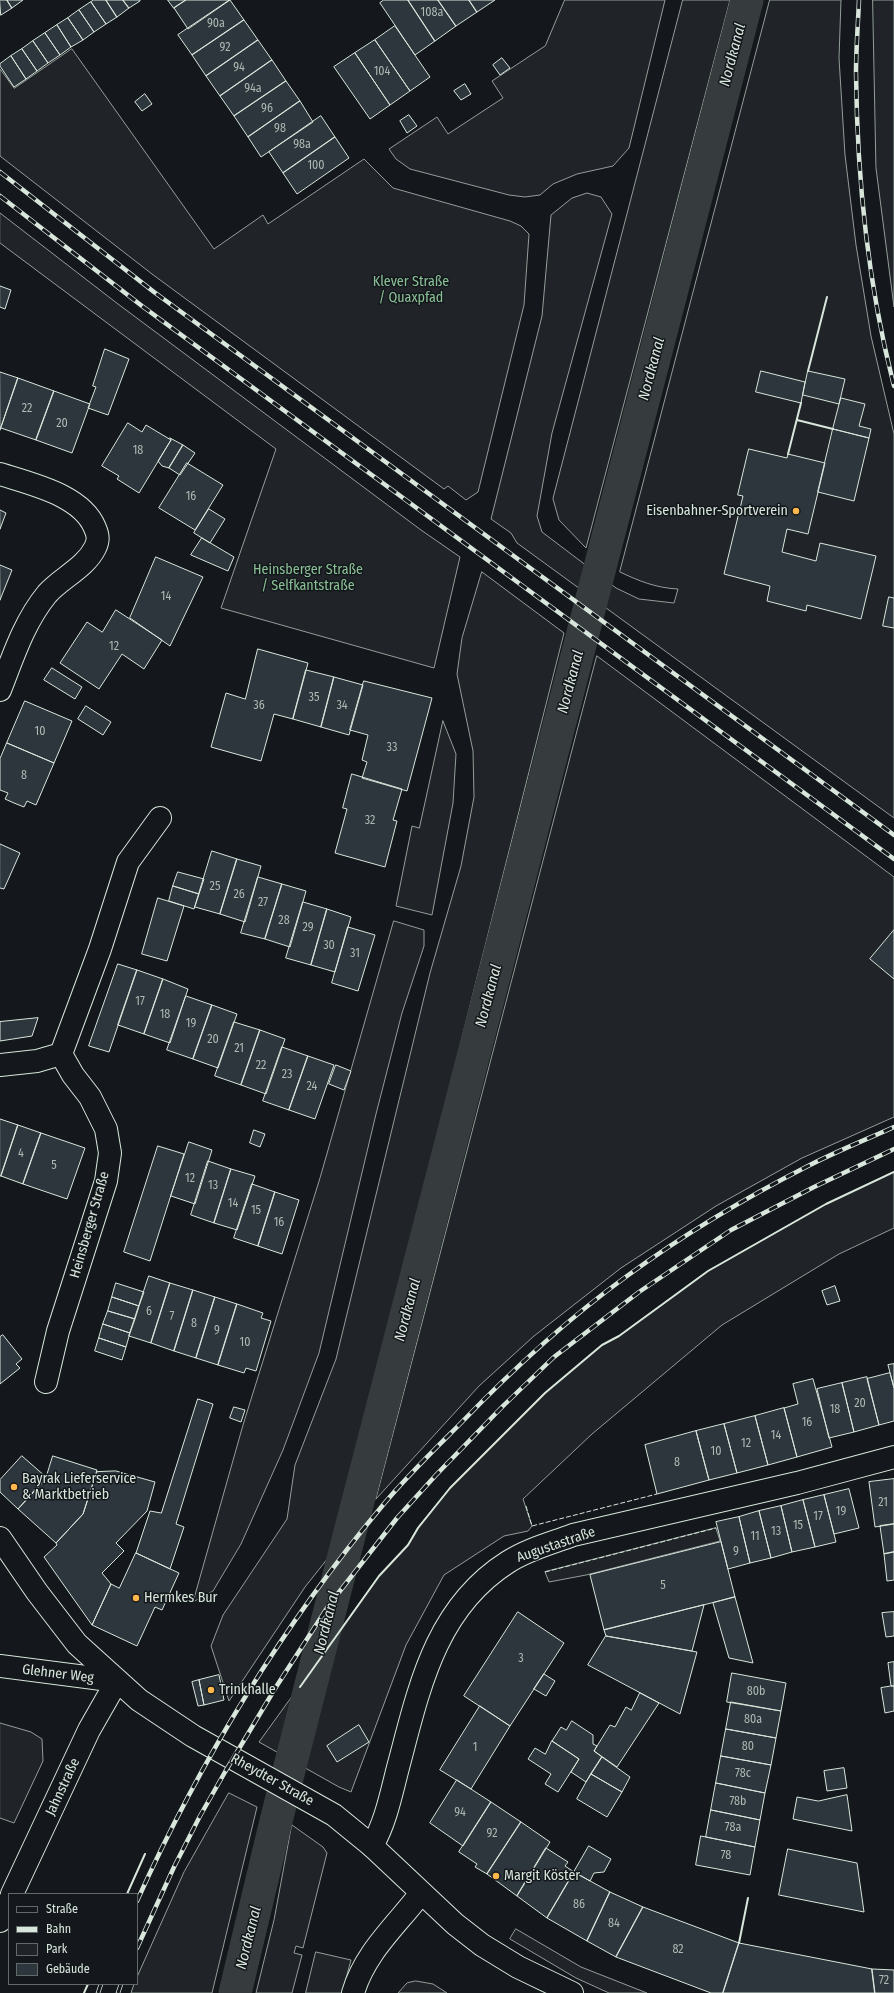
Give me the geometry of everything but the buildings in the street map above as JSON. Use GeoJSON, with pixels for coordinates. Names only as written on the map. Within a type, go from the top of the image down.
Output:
{"type":"FeatureCollection","features":[{"type":"Feature","properties":{"kind":"street"},"geometry":{"type":"LineString","coordinates":[[0,474],[69,499],[84,510],[94,524],[98,536],[95,548],[84,562],[47,595],[28,622],[0,690]]}},
{"type":"Feature","properties":{"kind":"street"},"geometry":{"type":"LineString","coordinates":[[0,1065],[37,1061],[62,1054],[100,949],[128,862],[160,818]]}},
{"type":"Feature","properties":{"kind":"street","name":"Heinsberger Straße"},"geometry":{"type":"LineString","coordinates":[[46,1382],[58,1331],[106,1181],[110,1153],[106,1128],[90,1097],[73,1075],[62,1054]]}},
{"type":"Feature","properties":{"kind":"street","name":"Augustastraße"},"geometry":{"type":"LineString","coordinates":[[372,1846],[382,1829],[408,1733],[435,1647],[461,1603],[473,1590],[509,1561],[537,1548],[573,1536],[797,1483],[894,1457]]}},
{"type":"Feature","properties":{"kind":"street","name":"Rheydter Straße"},"geometry":{"type":"LineString","coordinates":[[0,1538],[37,1592],[78,1644],[139,1700],[193,1736],[334,1815],[372,1846],[455,1924],[482,1945],[518,1967],[572,1993]]}},
{"type":"Feature","properties":{"kind":"street","name":"Glehner Weg"},"geometry":{"type":"LineString","coordinates":[[0,1666],[117,1681]]}},
{"type":"Feature","properties":{"kind":"street","name":"Jahnstraße"},"geometry":{"type":"LineString","coordinates":[[12,1893],[89,1730],[117,1681]]}},
{"type":"Feature","properties":{"kind":"street"},"geometry":{"type":"LineString","coordinates":[[353,1993],[363,1967],[370,1954],[381,1938],[404,1915],[421,1893]]}},
{"type":"Feature","properties":{"kind":"street"},"geometry":{"type":"LineString","coordinates":[[0,1920],[8,1903]]}},
{"type":"Feature","properties":{"kind":"green space"},"geometry":{"type":"Polygon","coordinates":[[[565,0],[665,0],[629,148],[613,166],[577,174],[553,184],[540,195],[525,197],[509,195],[410,169],[396,159],[389,149],[437,117],[448,134],[503,98],[492,81],[545,46],[565,0]]]}},
{"type":"Feature","properties":{"kind":"green space"},"geometry":{"type":"Polygon","coordinates":[[[683,0],[730,0],[586,548],[559,520],[553,499],[683,0]]]}},
{"type":"Feature","properties":{"kind":"green space"},"geometry":{"type":"Polygon","coordinates":[[[770,0],[841,0],[839,58],[845,155],[856,245],[871,336],[894,434],[894,818],[517,543],[511,533],[491,519],[542,316],[551,215],[572,198],[587,193],[601,197],[612,214],[552,433],[537,516],[542,532],[616,588],[639,599],[674,603],[678,589],[648,584],[620,572],[770,0]]]}},
{"type":"Feature","properties":{"kind":"green space"},"geometry":{"type":"Polygon","coordinates":[[[873,0],[894,0],[894,307],[876,168],[873,0]]]}},
{"type":"Feature","properties":{"kind":"green space","name":"Klever Straße / Quaxpfad"},"geometry":{"type":"Polygon","coordinates":[[[72,49],[214,249],[263,215],[268,224],[364,159],[393,188],[510,221],[521,226],[529,234],[524,305],[478,492],[466,500],[448,486],[444,489],[152,274],[0,156],[0,69],[14,88],[72,49]]]}},
{"type":"Feature","properties":{"kind":"green space","name":"Heinsberger Straße / Selfkantstraße"},"geometry":{"type":"Polygon","coordinates":[[[0,213],[118,304],[421,530],[460,557],[434,668],[221,608],[276,449],[0,243],[0,213]]]}},
{"type":"Feature","properties":{"kind":"green space"},"geometry":{"type":"Polygon","coordinates":[[[482,572],[564,633],[332,1553],[305,1587],[229,1701],[211,1646],[223,1615],[287,1519],[295,1465],[336,1359],[430,973],[461,866],[474,797],[473,751],[457,674],[462,638],[482,572]]]}},
{"type":"Feature","properties":{"kind":"green space"},"geometry":{"type":"Polygon","coordinates":[[[597,656],[894,877],[894,1117],[802,1158],[716,1206],[621,1268],[534,1336],[479,1386],[376,1499],[597,656]]]}},
{"type":"Feature","properties":{"kind":"green space"},"geometry":{"type":"Polygon","coordinates":[[[443,721],[456,754],[453,803],[432,915],[396,906],[412,826],[419,828],[443,721]]]}},
{"type":"Feature","properties":{"kind":"green space"},"geometry":{"type":"Polygon","coordinates":[[[394,921],[424,930],[424,946],[402,1013],[376,1114],[319,1353],[283,1450],[241,1544],[213,1591],[193,1602],[243,1425],[320,1178],[394,921]]]}},
{"type":"Feature","properties":{"kind":"green space"},"geometry":{"type":"Polygon","coordinates":[[[894,1172],[894,1228],[839,1254],[722,1325],[592,1434],[523,1499],[532,1526],[528,1531],[504,1536],[444,1575],[406,1645],[351,1792],[339,1787],[259,1742],[379,1576],[408,1545],[418,1527],[450,1488],[545,1393],[602,1345],[619,1336],[708,1271],[826,1204],[894,1172]]]}},
{"type":"Feature","properties":{"kind":"green space"},"geometry":{"type":"Polygon","coordinates":[[[716,1528],[720,1541],[586,1575],[549,1582],[545,1572],[716,1528]]]}},
{"type":"Feature","properties":{"kind":"green space"},"geometry":{"type":"Polygon","coordinates":[[[0,1723],[31,1732],[42,1739],[43,1761],[14,1823],[0,1818],[0,1723]]]}},
{"type":"Feature","properties":{"kind":"green space"},"geometry":{"type":"Polygon","coordinates":[[[229,1793],[257,1807],[212,1993],[131,1993],[134,1985],[138,1985],[138,1975],[184,1872],[229,1793]]]}},
{"type":"Feature","properties":{"kind":"green space"},"geometry":{"type":"Polygon","coordinates":[[[292,1825],[323,1847],[327,1853],[303,1948],[296,1946],[294,1953],[302,1955],[292,1993],[256,1993],[274,1920],[292,1825]]]}},
{"type":"Feature","properties":{"kind":"green space"},"geometry":{"type":"Polygon","coordinates":[[[516,1929],[581,1967],[647,1993],[609,1993],[576,1978],[510,1939],[516,1929]]]}},
{"type":"Feature","properties":{"kind":"green space"},"geometry":{"type":"Polygon","coordinates":[[[316,1952],[351,1960],[342,1993],[306,1993],[316,1952]]]}},
{"type":"Feature","properties":{"kind":"green space"},"geometry":{"type":"Polygon","coordinates":[[[416,1981],[433,1984],[447,1993],[398,1993],[407,1983],[416,1981]]]}},
{"type":"Feature","properties":{"kind":"waterway","name":"Nordkanal"},"geometry":{"type":"LineString","coordinates":[[235,1993],[276,1821],[349,1536],[747,0]]}},
{"type":"Feature","properties":{"kind":"railway"},"geometry":{"type":"LineString","coordinates":[[859,0],[856,73],[862,191],[877,309],[894,386]]}},
{"type":"Feature","properties":{"kind":"railway"},"geometry":{"type":"LineString","coordinates":[[0,172],[154,292],[894,835]]}},
{"type":"Feature","properties":{"kind":"railway"},"geometry":{"type":"LineString","coordinates":[[0,196],[142,306],[894,859]]}},
{"type":"Feature","properties":{"kind":"railway"},"geometry":{"type":"LineString","coordinates":[[138,1899],[188,1797],[216,1745],[278,1645],[347,1550],[392,1494],[421,1463],[499,1384],[540,1346],[582,1310],[648,1261],[692,1232],[784,1178],[839,1151],[894,1127]]}},
{"type":"Feature","properties":{"kind":"railway"},"geometry":{"type":"LineString","coordinates":[[138,1946],[174,1867],[200,1816],[276,1687],[329,1605],[397,1518],[436,1475],[503,1406],[554,1357],[639,1292],[731,1230],[814,1187],[894,1149]]}},
{"type":"Feature","properties":{"kind":"railway"},"geometry":{"type":"LineString","coordinates":[[98,1993],[101,1985]]}},
{"type":"Feature","properties":{"kind":"railway"},"geometry":{"type":"LineString","coordinates":[[118,1993],[121,1985]]}},
{"type":"Feature","properties":{"kind":"fence"},"geometry":{"type":"LineString","coordinates":[[526,1506],[532,1526],[657,1494]]}},
{"type":"Feature","properties":{"kind":"fence"},"geometry":{"type":"LineString","coordinates":[[545,1572],[716,1528]]}},
{"type":"Feature","properties":{"kind":"wall"},"geometry":{"type":"LineString","coordinates":[[808,371],[827,297]]}},
{"type":"Feature","properties":{"kind":"wall"},"geometry":{"type":"LineString","coordinates":[[788,454],[801,403]]}},
{"type":"Feature","properties":{"kind":"wall"},"geometry":{"type":"LineString","coordinates":[[797,420],[833,429]]}},
{"type":"Feature","properties":{"kind":"wall"},"geometry":{"type":"LineString","coordinates":[[300,1687],[379,1576],[408,1545],[418,1528],[450,1488],[545,1393],[602,1345],[619,1336],[708,1271],[826,1204],[894,1172]]}},
{"type":"Feature","properties":{"kind":"wall"},"geometry":{"type":"LineString","coordinates":[[127,1893],[145,1854]]}},
{"type":"Feature","properties":{"kind":"wall"},"geometry":{"type":"LineString","coordinates":[[739,1943],[748,1898]]}},
{"type":"Feature","properties":{"kind":"wall"},"geometry":{"type":"LineString","coordinates":[[84,1993],[88,1985]]}},
{"type":"Feature","properties":{"kind":"place","name":"Eisenbahner-Sportverein"},"geometry":{"type":"Point","coordinates":[796,511]}},
{"type":"Feature","properties":{"kind":"place","name":"Bayrak Lieferservice & Marktbetrieb"},"geometry":{"type":"Point","coordinates":[14,1487]}},
{"type":"Feature","properties":{"kind":"place","name":"Hermkes Bur"},"geometry":{"type":"Point","coordinates":[136,1598]}},
{"type":"Feature","properties":{"kind":"place","name":"Trinkhalle"},"geometry":{"type":"Point","coordinates":[211,1690]}},
{"type":"Feature","properties":{"kind":"place","name":"Margit Köster"},"geometry":{"type":"Point","coordinates":[496,1876]}}]}
